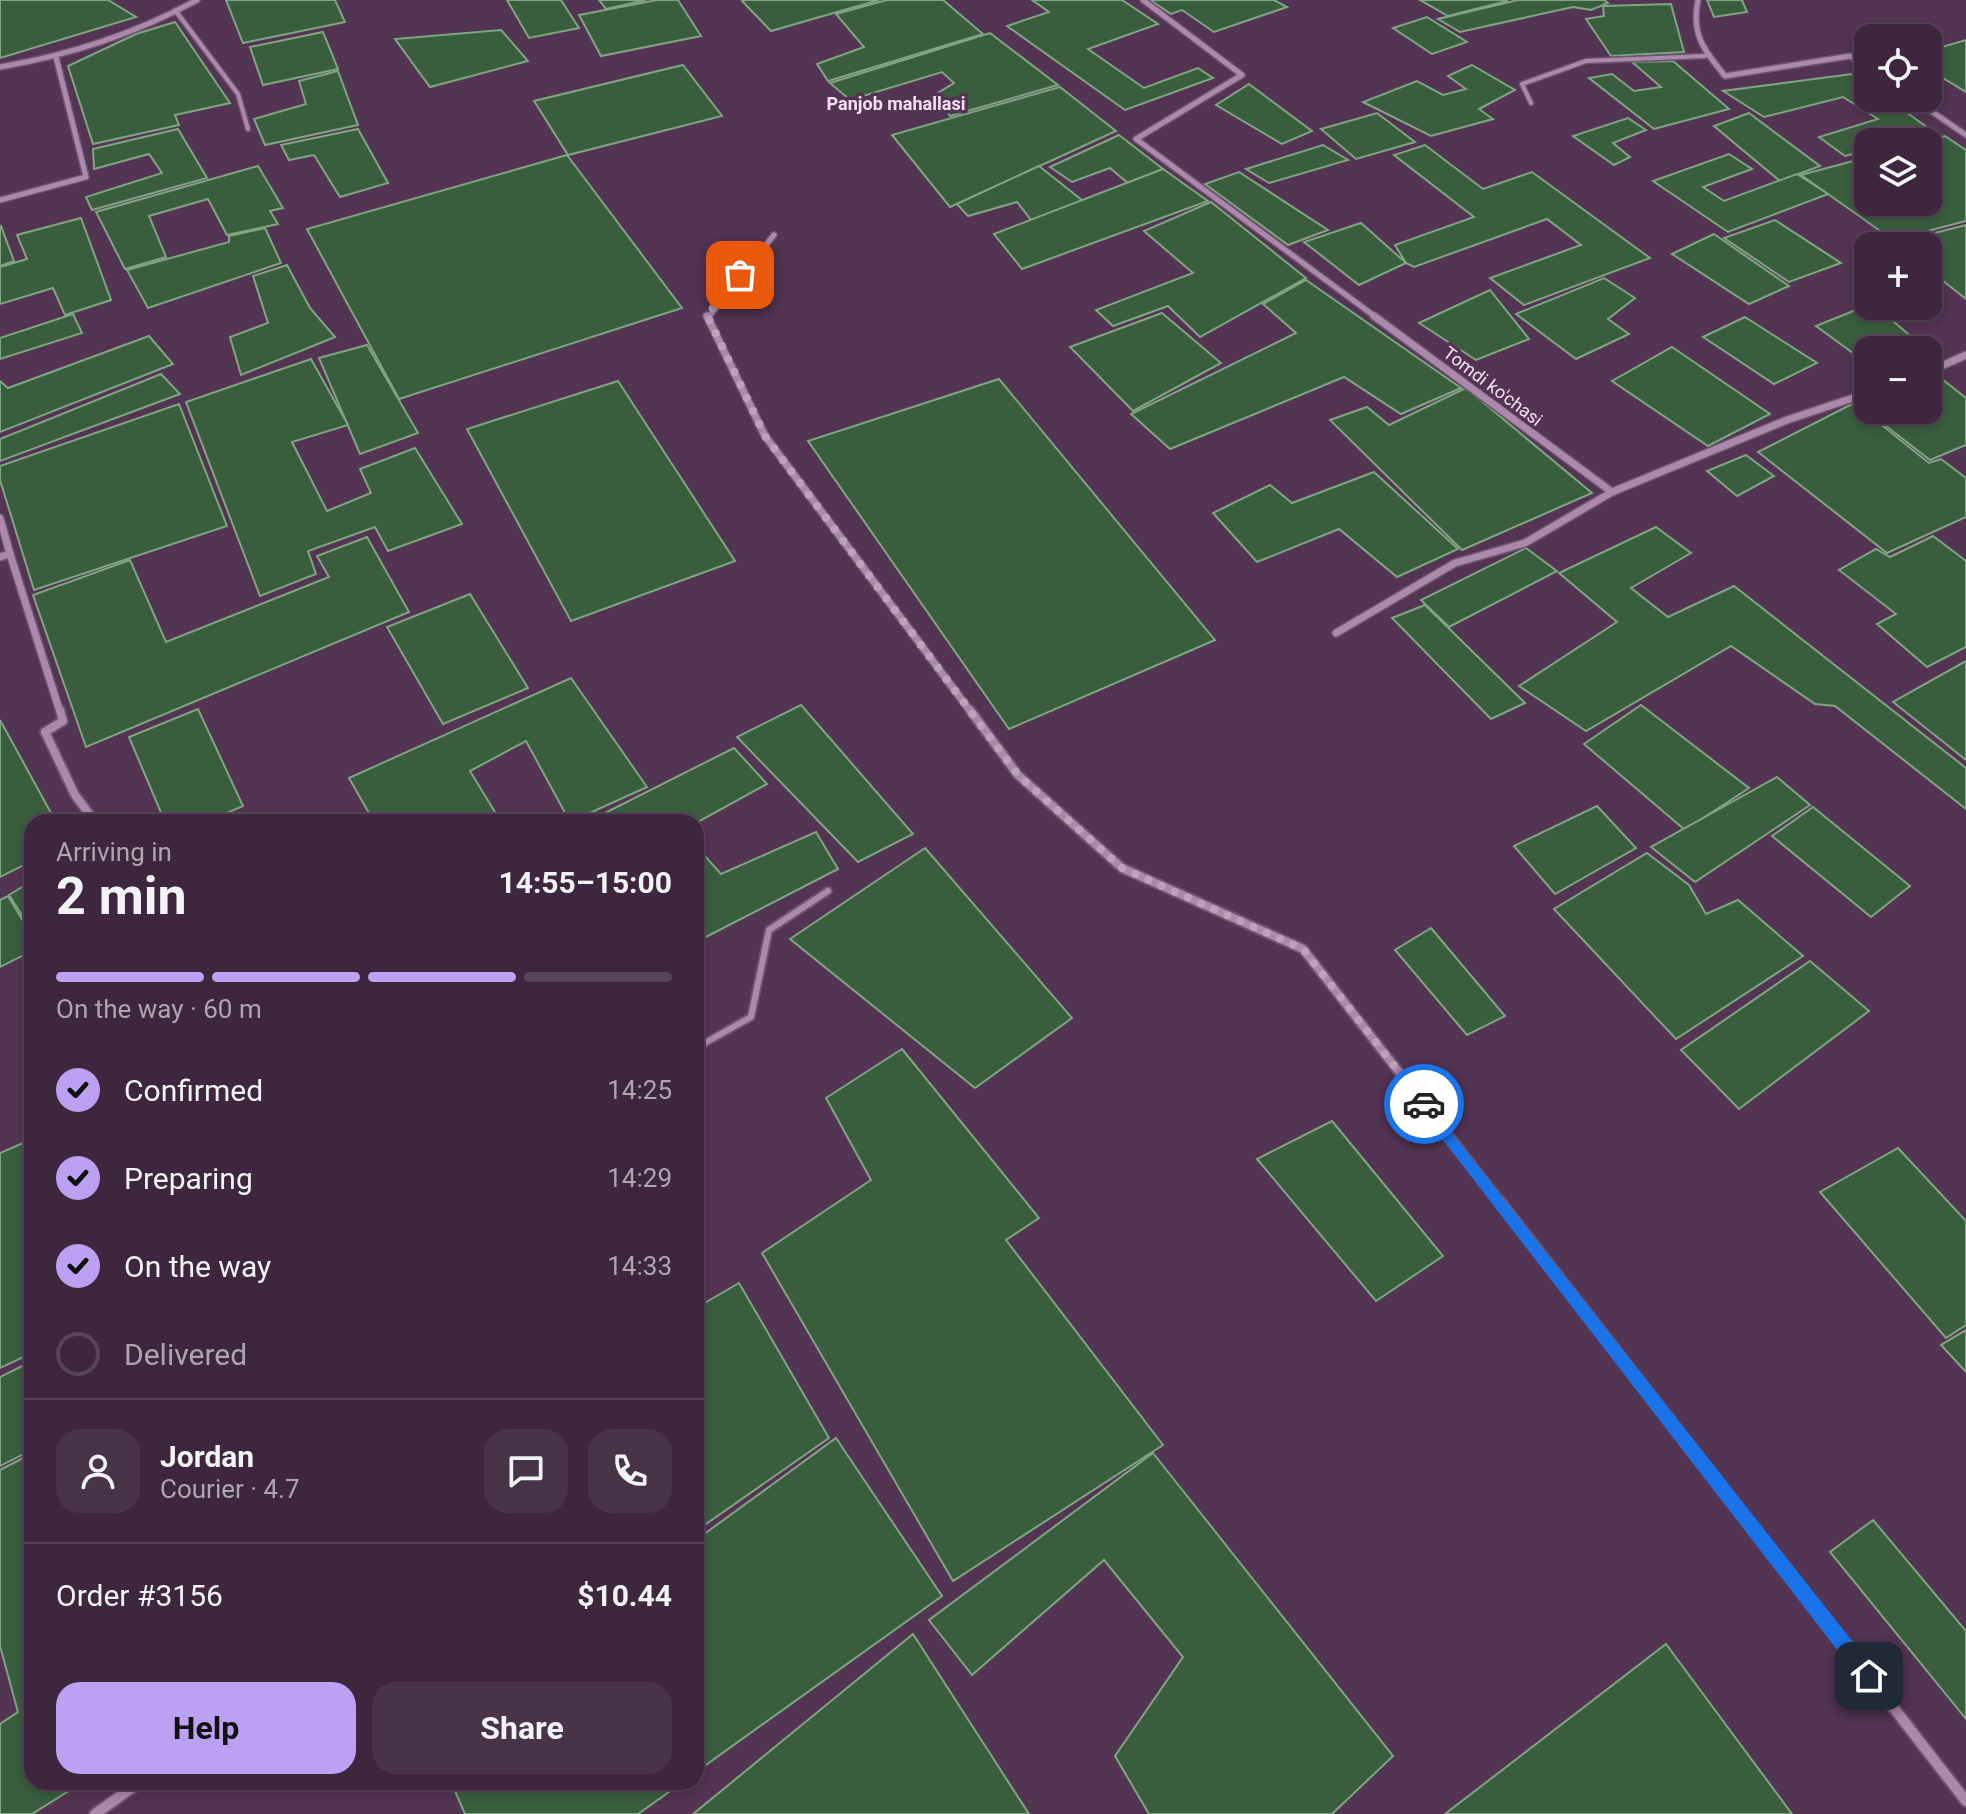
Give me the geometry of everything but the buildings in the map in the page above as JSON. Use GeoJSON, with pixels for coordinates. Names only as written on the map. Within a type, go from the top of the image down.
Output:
{"type":"FeatureCollection","features":[{"type":"Feature","properties":{"kind":"street"},"geometry":{"type":"LineString","coordinates":[[0,67],[56,57],[151,25],[197,0]]}},
{"type":"Feature","properties":{"kind":"street","name":"Tomdi ko'chasi"},"geometry":{"type":"LineString","coordinates":[[1143,0],[1242,75],[1136,139],[1612,492]]}},
{"type":"Feature","properties":{"kind":"street"},"geometry":{"type":"LineString","coordinates":[[1698,0],[1694,21],[1705,56],[1725,76],[1850,56],[1854,59]]}},
{"type":"Feature","properties":{"kind":"street"},"geometry":{"type":"LineString","coordinates":[[0,200],[86,177],[56,57]]}},
{"type":"Feature","properties":{"kind":"street"},"geometry":{"type":"LineString","coordinates":[[1932,112],[1966,135]]}},
{"type":"Feature","properties":{"kind":"street"},"geometry":{"type":"LineString","coordinates":[[774,235],[707,315],[765,436],[1018,775],[1122,868],[1303,949],[1966,1801]]}},
{"type":"Feature","properties":{"kind":"street"},"geometry":{"type":"LineString","coordinates":[[1942,366],[1966,355]]}},
{"type":"Feature","properties":{"kind":"street"},"geometry":{"type":"LineString","coordinates":[[1336,633],[1455,563],[1505,546],[1525,543],[1612,492],[1787,420],[1854,398]]}},
{"type":"Feature","properties":{"kind":"street"},"geometry":{"type":"LineString","coordinates":[[0,518],[63,721],[45,732],[51,751],[89,814]]}},
{"type":"Feature","properties":{"kind":"street"},"geometry":{"type":"LineString","coordinates":[[0,557],[10,554]]}},
{"type":"Feature","properties":{"kind":"street"},"geometry":{"type":"LineString","coordinates":[[95,1814],[129,1790]]}},
{"type":"Feature","properties":{"kind":"lane"},"geometry":{"type":"LineString","coordinates":[[175,10],[238,94],[248,129]]}},
{"type":"Feature","properties":{"kind":"lane"},"geometry":{"type":"LineString","coordinates":[[1531,103],[1522,84],[1586,61],[1705,56]]}},
{"type":"Feature","properties":{"kind":"lane"},"geometry":{"type":"LineString","coordinates":[[704,1043],[751,1017],[769,930],[828,891]]}},
{"type":"Feature","properties":{"kind":"way so far"},"geometry":{"type":"LineString","coordinates":[[740,275],[707,315],[765,436],[1018,775],[1122,868],[1303,949],[1424,1104]]}},
{"type":"Feature","properties":{"kind":"district","name":"Panjob mahallasi"},"geometry":{"type":"Point","coordinates":[896,103]}},
{"type":"Feature","properties":{"kind":"route"},"geometry":{"type":"LineString","coordinates":[[1424,1104],[1869,1676]]}}]}
